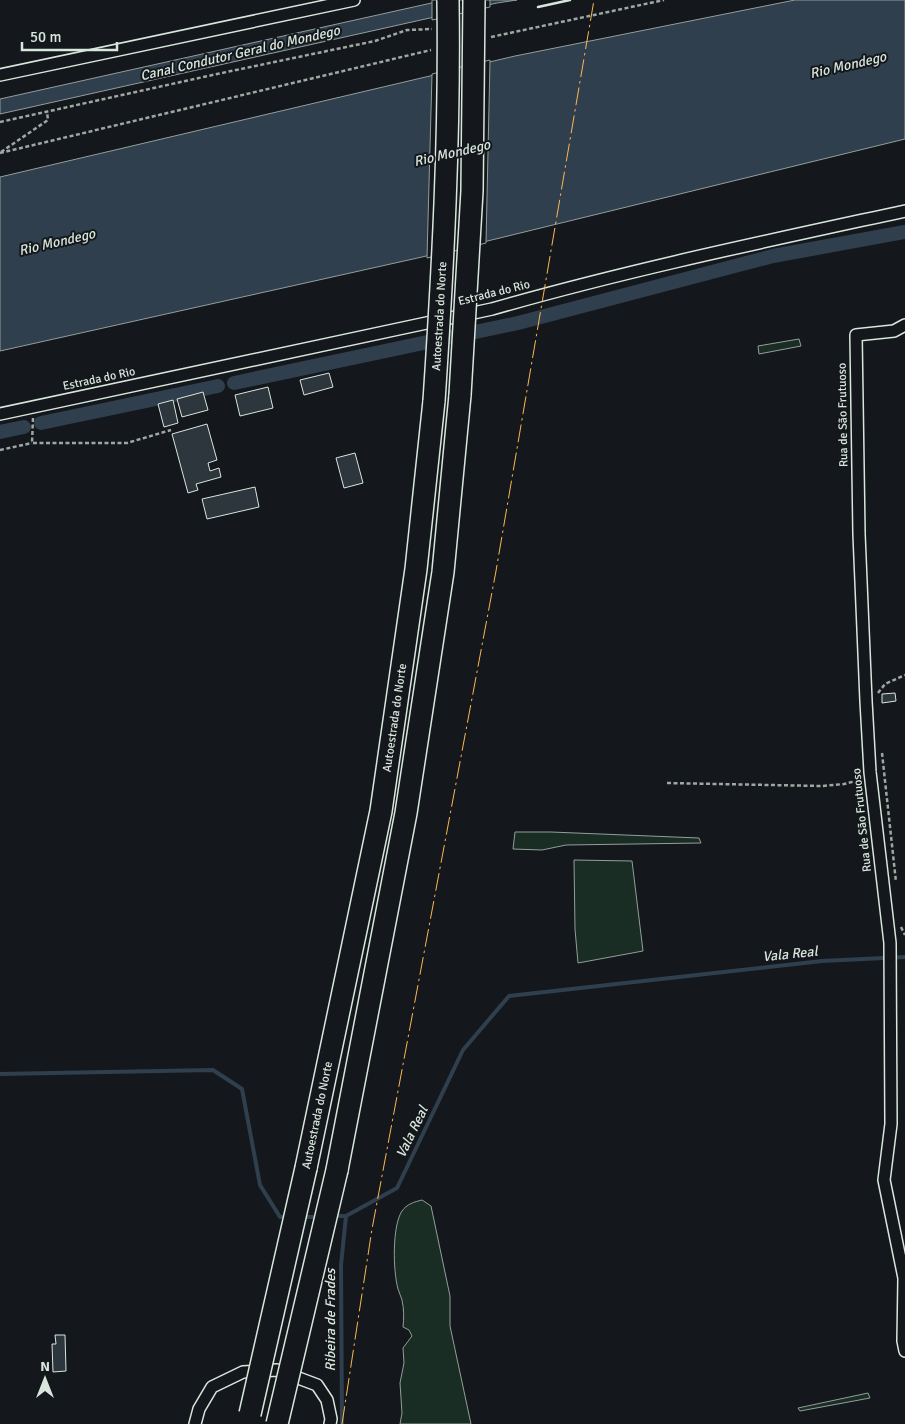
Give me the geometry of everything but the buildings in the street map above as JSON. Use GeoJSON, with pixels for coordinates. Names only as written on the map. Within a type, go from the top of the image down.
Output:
{"type":"FeatureCollection","features":[{"type":"Feature","properties":{"kind":"highway","name":"Autoestrada do Norte"},"geometry":{"type":"LineString","coordinates":[[249,1419],[306,1168],[381,811],[416,569],[434,401],[441,300],[446,186],[448,0]]}},
{"type":"Feature","properties":{"kind":"highway","name":"Autoestrada do Norte"},"geometry":{"type":"LineString","coordinates":[[277,1424],[337,1170],[406,813],[443,572],[460,395],[472,190],[474,0]]}},
{"type":"Feature","properties":{"kind":"street"},"geometry":{"type":"LineString","coordinates":[[0,75],[354,0]]}},
{"type":"Feature","properties":{"kind":"street","name":"Estrada do Rio"},"geometry":{"type":"LineString","coordinates":[[0,414],[492,309],[589,282],[905,211]]}},
{"type":"Feature","properties":{"kind":"street","name":"Rua de São Frutuoso"},"geometry":{"type":"LineString","coordinates":[[905,325],[894,331],[856,335],[859,534],[870,772],[890,942],[891,1124],[884,1180],[904,1278],[903,1341],[905,1351]]}},
{"type":"Feature","properties":{"kind":"street"},"geometry":{"type":"LineString","coordinates":[[195,1424],[198,1408],[212,1387],[242,1372],[277,1370],[317,1385],[327,1400],[331,1419],[330,1424]]}},
{"type":"Feature","properties":{"kind":"path"},"geometry":{"type":"LineString","coordinates":[[486,38],[664,0]]}},
{"type":"Feature","properties":{"kind":"path"},"geometry":{"type":"LineString","coordinates":[[0,122],[375,41],[408,30],[432,29]]}},
{"type":"Feature","properties":{"kind":"path"},"geometry":{"type":"LineString","coordinates":[[0,153],[439,48]]}},
{"type":"Feature","properties":{"kind":"path"},"geometry":{"type":"LineString","coordinates":[[0,153],[48,120],[47,112]]}},
{"type":"Feature","properties":{"kind":"path"},"geometry":{"type":"LineString","coordinates":[[32,443],[34,407]]}},
{"type":"Feature","properties":{"kind":"path"},"geometry":{"type":"LineString","coordinates":[[0,450],[32,443],[127,443],[171,430]]}},
{"type":"Feature","properties":{"kind":"path"},"geometry":{"type":"LineString","coordinates":[[878,698],[878,693],[885,684],[905,675]]}},
{"type":"Feature","properties":{"kind":"path"},"geometry":{"type":"LineString","coordinates":[[882,752],[897,888]]}},
{"type":"Feature","properties":{"kind":"path"},"geometry":{"type":"LineString","coordinates":[[667,783],[822,786],[860,780],[870,772]]}},
{"type":"Feature","properties":{"kind":"path"},"geometry":{"type":"LineString","coordinates":[[901,927],[905,935]]}},
{"type":"Feature","properties":{"kind":"green space"},"geometry":{"type":"Polygon","coordinates":[[[799,339],[801,346],[759,354],[758,346],[799,339]]]}},
{"type":"Feature","properties":{"kind":"green space"},"geometry":{"type":"Polygon","coordinates":[[[515,832],[699,838],[701,843],[566,845],[542,850],[513,849],[515,832]]]}},
{"type":"Feature","properties":{"kind":"green space"},"geometry":{"type":"Polygon","coordinates":[[[574,860],[632,861],[643,951],[578,963],[575,929],[574,860]]]}},
{"type":"Feature","properties":{"kind":"green space"},"geometry":{"type":"Polygon","coordinates":[[[422,1200],[431,1206],[450,1296],[450,1326],[471,1424],[400,1424],[402,1413],[400,1383],[404,1363],[403,1348],[412,1336],[409,1330],[403,1327],[402,1299],[396,1281],[394,1249],[396,1227],[402,1211],[408,1205],[422,1200]]]}},
{"type":"Feature","properties":{"kind":"green space"},"geometry":{"type":"Polygon","coordinates":[[[868,1393],[870,1398],[800,1411],[798,1408],[868,1393]]]}},
{"type":"Feature","properties":{"kind":"water","name":"Canal Condutor Geral do Mondego"},"geometry":{"type":"Polygon","coordinates":[[[445,0],[517,0],[0,114],[0,99],[445,0]]]}},
{"type":"Feature","properties":{"kind":"water","name":"Rio Mondego"},"geometry":{"type":"Polygon","coordinates":[[[795,0],[905,0],[905,139],[422,257],[0,351],[0,177],[515,56],[795,0]]]}},
{"type":"Feature","properties":{"kind":"pier"},"geometry":{"type":"Polygon","coordinates":[[[432,0],[490,0],[490,7],[432,20],[432,0]]]}},
{"type":"Feature","properties":{"kind":"pier"},"geometry":{"type":"Polygon","coordinates":[[[490,60],[486,243],[427,258],[432,74],[490,60]]]}},
{"type":"Feature","properties":{"kind":"waterway"},"geometry":{"type":"LineString","coordinates":[[234,383],[518,323],[773,256],[905,232]]}},
{"type":"Feature","properties":{"kind":"waterway"},"geometry":{"type":"LineString","coordinates":[[41,423],[218,386]]}},
{"type":"Feature","properties":{"kind":"waterway"},"geometry":{"type":"LineString","coordinates":[[0,432],[24,427]]}},
{"type":"Feature","properties":{"kind":"waterway","name":"Vala Real"},"geometry":{"type":"LineString","coordinates":[[334,1216],[346,1216],[397,1188],[463,1050],[509,996],[822,961],[905,957]]}},
{"type":"Feature","properties":{"kind":"waterway","name":"Vala Real"},"geometry":{"type":"LineString","coordinates":[[0,1074],[213,1070],[242,1089],[260,1185],[280,1217],[287,1217]]}},
{"type":"Feature","properties":{"kind":"waterway","name":"Ribeira de Frades"},"geometry":{"type":"LineString","coordinates":[[342,1424],[341,1265],[346,1216]]}},
{"type":"Feature","properties":{"kind":"waterway","name":"Vala Real"},"geometry":{"type":"LineString","coordinates":[[301,1217],[319,1217]]}},
{"type":"Feature","properties":{"kind":"wall"},"geometry":{"type":"LineString","coordinates":[[538,7],[570,0]]}},
{"type":"Feature","properties":{"kind":"power"},"geometry":{"type":"LineString","coordinates":[[342,1424],[372,1229],[496,571],[594,0]]}}]}
